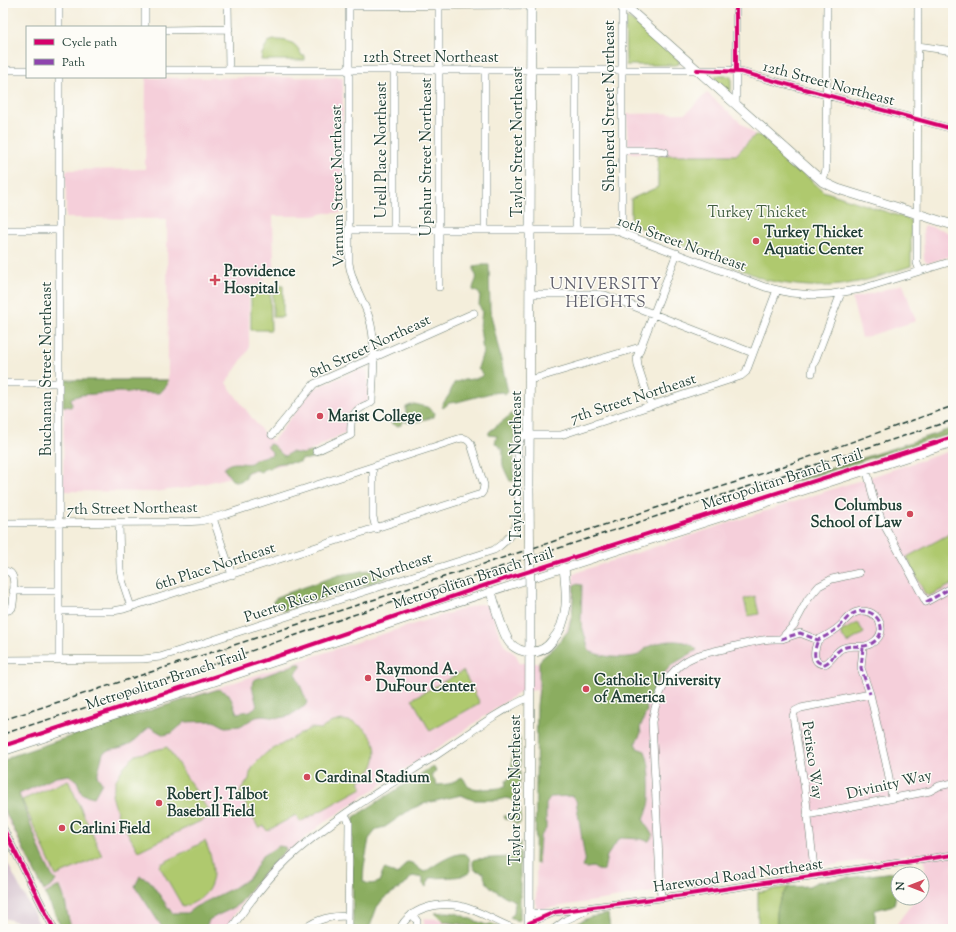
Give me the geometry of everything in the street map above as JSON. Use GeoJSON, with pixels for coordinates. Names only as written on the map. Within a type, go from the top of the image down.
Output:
{"type":"FeatureCollection","features":[{"type":"Feature","properties":{"kind":"main road"},"geometry":{"type":"LineString","coordinates":[[622,3],[823,182],[838,189],[953,225]]}},
{"type":"Feature","properties":{"kind":"main road","name":"Taylor Street Northeast"},"geometry":{"type":"LineString","coordinates":[[529,926],[531,4]]}},
{"type":"Feature","properties":{"kind":"main road"},"geometry":{"type":"LineString","coordinates":[[491,592],[508,641],[515,648],[530,652],[538,651],[545,648],[555,638],[563,625],[566,606],[564,568]]}},
{"type":"Feature","properties":{"kind":"street"},"geometry":{"type":"LineString","coordinates":[[59,3],[59,26]]}},
{"type":"Feature","properties":{"kind":"street"},"geometry":{"type":"LineString","coordinates":[[145,3],[145,26]]}},
{"type":"Feature","properties":{"kind":"street"},"geometry":{"type":"LineString","coordinates":[[228,3],[229,70]]}},
{"type":"Feature","properties":{"kind":"street","name":"Shepherd Street Northeast"},"geometry":{"type":"LineString","coordinates":[[622,3],[622,232]]}},
{"type":"Feature","properties":{"kind":"street"},"geometry":{"type":"LineString","coordinates":[[736,3],[736,105]]}},
{"type":"Feature","properties":{"kind":"street"},"geometry":{"type":"LineString","coordinates":[[823,182],[826,169],[826,3]]}},
{"type":"Feature","properties":{"kind":"street"},"geometry":{"type":"LineString","coordinates":[[918,3],[917,262],[920,271]]}},
{"type":"Feature","properties":{"kind":"street","name":"Upshur Street Northeast"},"geometry":{"type":"LineString","coordinates":[[439,4],[439,286]]}},
{"type":"Feature","properties":{"kind":"street"},"geometry":{"type":"LineString","coordinates":[[349,5],[531,4]]}},
{"type":"Feature","properties":{"kind":"street","name":"Varnum Street Northeast"},"geometry":{"type":"LineString","coordinates":[[316,451],[351,435],[350,424],[353,415],[359,409],[372,402],[373,358],[369,318],[349,267],[349,5]]}},
{"type":"Feature","properties":{"kind":"street"},"geometry":{"type":"LineString","coordinates":[[166,30],[229,29]]}},
{"type":"Feature","properties":{"kind":"street"},"geometry":{"type":"LineString","coordinates":[[918,46],[953,51]]}},
{"type":"Feature","properties":{"kind":"street"},"geometry":{"type":"LineString","coordinates":[[3,70],[26,70]]}},
{"type":"Feature","properties":{"kind":"street","name":"12th Street Northeast"},"geometry":{"type":"LineString","coordinates":[[166,70],[736,71],[953,129]]}},
{"type":"Feature","properties":{"kind":"street","name":"Urell Place Northeast"},"geometry":{"type":"LineString","coordinates":[[394,70],[394,229]]}},
{"type":"Feature","properties":{"kind":"street"},"geometry":{"type":"LineString","coordinates":[[485,70],[485,230]]}},
{"type":"Feature","properties":{"kind":"street"},"geometry":{"type":"LineString","coordinates":[[576,70],[576,230]]}},
{"type":"Feature","properties":{"kind":"street","name":"Buchanan Street Northeast"},"geometry":{"type":"LineString","coordinates":[[59,78],[59,660]]}},
{"type":"Feature","properties":{"kind":"street"},"geometry":{"type":"LineString","coordinates":[[622,150],[653,150],[665,152]]}},
{"type":"Feature","properties":{"kind":"street"},"geometry":{"type":"LineString","coordinates":[[3,230],[59,230]]}},
{"type":"Feature","properties":{"kind":"street","name":"10th Street Northeast"},"geometry":{"type":"LineString","coordinates":[[348,230],[609,230],[622,232],[757,284],[777,290],[813,295],[841,293],[862,289],[953,262]]}},
{"type":"Feature","properties":{"kind":"street"},"geometry":{"type":"LineString","coordinates":[[651,406],[637,362],[638,355],[678,253]]}},
{"type":"Feature","properties":{"kind":"street"},"geometry":{"type":"LineString","coordinates":[[530,294],[603,295],[753,353],[777,290]]}},
{"type":"Feature","properties":{"kind":"street"},"geometry":{"type":"LineString","coordinates":[[812,373],[813,366],[841,293]]}},
{"type":"Feature","properties":{"kind":"street","name":"8th Street Northeast"},"geometry":{"type":"LineString","coordinates":[[272,435],[311,386],[474,313]]}},
{"type":"Feature","properties":{"kind":"street"},"geometry":{"type":"LineString","coordinates":[[530,380],[640,347]]}},
{"type":"Feature","properties":{"kind":"street","name":"7th Street Northeast"},"geometry":{"type":"LineString","coordinates":[[530,435],[561,435],[743,375],[746,372],[753,353]]}},
{"type":"Feature","properties":{"kind":"street"},"geometry":{"type":"LineString","coordinates":[[3,383],[59,383]]}},
{"type":"Feature","properties":{"kind":"street","name":"Puerto Rico Avenue Northeast"},"geometry":{"type":"LineString","coordinates":[[59,660],[143,659],[160,657],[494,550],[507,539],[518,519],[518,441],[524,435],[530,435]]}},
{"type":"Feature","properties":{"kind":"street","name":"7th Street Northeast"},"geometry":{"type":"LineString","coordinates":[[3,523],[189,522],[213,518],[458,439],[465,438],[469,440],[484,485],[481,494],[376,528]]}},
{"type":"Feature","properties":{"kind":"street"},"geometry":{"type":"LineString","coordinates":[[3,752],[564,568],[953,443]]}},
{"type":"Feature","properties":{"kind":"street"},"geometry":{"type":"LineString","coordinates":[[372,467],[374,517],[376,528]]}},
{"type":"Feature","properties":{"kind":"street"},"geometry":{"type":"LineString","coordinates":[[866,471],[873,497],[882,521],[926,602],[953,587]]}},
{"type":"Feature","properties":{"kind":"street"},"geometry":{"type":"LineString","coordinates":[[213,518],[232,575]]}},
{"type":"Feature","properties":{"kind":"street"},"geometry":{"type":"LineString","coordinates":[[119,523],[120,571],[131,607]]}},
{"type":"Feature","properties":{"kind":"street","name":"6th Place Northeast"},"geometry":{"type":"LineString","coordinates":[[59,611],[113,611],[131,607],[376,528]]}},
{"type":"Feature","properties":{"kind":"street"},"geometry":{"type":"LineString","coordinates":[[3,571],[10,572],[12,575],[13,591],[12,608],[3,611]]}},
{"type":"Feature","properties":{"kind":"street"},"geometry":{"type":"LineString","coordinates":[[781,639],[794,625],[808,599],[819,586],[832,579],[859,573]]}},
{"type":"Feature","properties":{"kind":"street"},"geometry":{"type":"LineString","coordinates":[[13,591],[59,591]]}},
{"type":"Feature","properties":{"kind":"street"},"geometry":{"type":"LineString","coordinates":[[864,611],[875,615],[878,618],[881,627],[879,636],[875,641],[863,648],[852,646],[844,647],[836,653],[829,662],[822,664],[814,658],[814,650],[818,640],[830,634],[849,616],[857,612],[864,611]]}},
{"type":"Feature","properties":{"kind":"street"},"geometry":{"type":"LineString","coordinates":[[662,898],[652,722],[654,708],[664,684],[680,666],[695,657],[768,638],[781,639],[800,634],[818,640]]}},
{"type":"Feature","properties":{"kind":"street"},"geometry":{"type":"LineString","coordinates":[[863,648],[861,668],[862,674],[870,694],[892,798]]}},
{"type":"Feature","properties":{"kind":"street"},"geometry":{"type":"LineString","coordinates":[[3,660],[59,660]]}},
{"type":"Feature","properties":{"kind":"street","name":"Perisco Way"},"geometry":{"type":"LineString","coordinates":[[815,876],[804,783],[793,716],[795,711],[800,708],[870,694]]}},
{"type":"Feature","properties":{"kind":"street"},"geometry":{"type":"LineString","coordinates":[[231,929],[252,898],[283,864],[313,838],[345,814],[499,714],[529,697]]}},
{"type":"Feature","properties":{"kind":"street","name":"Divinity Way"},"geometry":{"type":"LineString","coordinates":[[807,815],[930,791],[939,786],[953,783]]}},
{"type":"Feature","properties":{"kind":"street"},"geometry":{"type":"LineString","coordinates":[[345,814],[349,822],[348,929]]}},
{"type":"Feature","properties":{"kind":"street"},"geometry":{"type":"LineString","coordinates":[[3,828],[54,929]]}},
{"type":"Feature","properties":{"kind":"street","name":"Harewood Road Northeast"},"geometry":{"type":"LineString","coordinates":[[529,926],[555,912],[662,898],[953,855]]}},
{"type":"Feature","properties":{"kind":"street"},"geometry":{"type":"LineString","coordinates":[[400,929],[412,914],[418,910],[436,904],[453,905],[474,910],[515,929]]}},
{"type":"Feature","properties":{"kind":"street","name":"Harewood Road Northeast"},"geometry":{"type":"LineString","coordinates":[[554,929],[566,920],[594,907]]}},
{"type":"Feature","properties":{"kind":"street"},"geometry":{"type":"LineString","coordinates":[[529,913],[555,912]]}},
{"type":"Feature","properties":{"kind":"street"},"geometry":{"type":"LineString","coordinates":[[412,914],[417,921],[417,929]]}},
{"type":"Feature","properties":{"kind":"street"},"geometry":{"type":"LineString","coordinates":[[304,929],[312,923],[325,918],[348,916]]}},
{"type":"Feature","properties":{"kind":"shaded area","name":"Providence Hospital"},"geometry":{"type":"Polygon","coordinates":[[[343,77],[342,213],[325,213],[314,216],[273,216],[274,267],[264,274],[264,285],[249,286],[249,349],[226,383],[264,434],[270,438],[272,442],[313,389],[362,368],[368,372],[368,401],[356,406],[349,413],[346,423],[346,432],[285,464],[186,488],[153,492],[63,491],[64,380],[168,379],[167,219],[66,218],[66,170],[145,169],[146,78],[343,77]]]}},
{"type":"Feature","properties":{"kind":"shaded area"},"geometry":{"type":"Polygon","coordinates":[[[707,93],[755,135],[736,155],[658,155],[653,153],[628,153],[627,114],[686,113],[707,93]]]}},
{"type":"Feature","properties":{"kind":"shaded area"},"geometry":{"type":"Polygon","coordinates":[[[925,225],[953,235],[953,255],[929,263],[925,261],[923,227],[925,225]]]}},
{"type":"Feature","properties":{"kind":"shaded area"},"geometry":{"type":"Polygon","coordinates":[[[903,284],[916,321],[862,338],[852,299],[903,284]]]}},
{"type":"Feature","properties":{"kind":"shaded area","name":"Catholic University of America"},"geometry":{"type":"Polygon","coordinates":[[[953,450],[953,929],[893,929],[910,906],[930,906],[930,866],[925,866],[922,853],[802,869],[536,910],[537,690],[519,692],[472,725],[323,823],[288,852],[264,876],[245,899],[225,929],[62,929],[3,811],[3,761],[37,747],[363,640],[479,604],[486,605],[492,612],[499,634],[505,646],[516,655],[520,663],[537,663],[556,646],[564,636],[571,615],[574,574],[953,450]]]}},
{"type":"Feature","properties":{"kind":"shaded area"},"geometry":{"type":"Polygon","coordinates":[[[3,855],[42,929],[3,918],[3,855]]]}},
{"type":"Feature","properties":{"kind":"shaded area"},"geometry":{"type":"Polygon","coordinates":[[[424,918],[462,921],[498,929],[424,929],[424,918]]]}},
{"type":"Feature","properties":{"kind":"green space"},"geometry":{"type":"Polygon","coordinates":[[[627,18],[649,32],[679,60],[679,64],[626,65],[625,19],[627,18]]]}},
{"type":"Feature","properties":{"kind":"green space"},"geometry":{"type":"Polygon","coordinates":[[[274,40],[288,41],[300,51],[302,56],[305,56],[305,60],[261,60],[262,54],[268,42],[274,40]]]}},
{"type":"Feature","properties":{"kind":"green space"},"geometry":{"type":"Polygon","coordinates":[[[716,76],[731,77],[731,91],[728,92],[715,80],[716,76]]]}},
{"type":"Feature","properties":{"kind":"green space","name":"Turkey Thicket"},"geometry":{"type":"Polygon","coordinates":[[[755,135],[762,136],[823,191],[911,221],[911,266],[882,276],[841,285],[809,286],[787,284],[766,280],[631,224],[631,199],[658,187],[658,155],[736,155],[755,135]]]}},
{"type":"Feature","properties":{"kind":"green space"},"geometry":{"type":"Polygon","coordinates":[[[489,265],[490,310],[508,392],[505,394],[502,392],[491,393],[449,403],[443,408],[442,405],[449,395],[454,383],[462,380],[477,378],[483,375],[478,368],[483,352],[480,327],[482,311],[479,305],[480,295],[473,290],[476,279],[474,267],[489,265]]]}},
{"type":"Feature","properties":{"kind":"green space"},"geometry":{"type":"Polygon","coordinates":[[[273,286],[283,286],[283,317],[273,317],[273,286]]]}},
{"type":"Feature","properties":{"kind":"green space"},"geometry":{"type":"Polygon","coordinates":[[[251,287],[270,287],[271,330],[251,330],[251,287]]]}},
{"type":"Feature","properties":{"kind":"green space"},"geometry":{"type":"Polygon","coordinates":[[[64,380],[168,380],[167,385],[160,393],[119,392],[81,395],[71,398],[71,407],[63,406],[64,380]]]}},
{"type":"Feature","properties":{"kind":"green space"},"geometry":{"type":"Polygon","coordinates":[[[414,404],[427,407],[435,413],[434,417],[410,423],[403,421],[401,425],[398,426],[392,424],[391,422],[395,416],[400,414],[402,416],[406,415],[406,407],[414,404]]]}},
{"type":"Feature","properties":{"kind":"green space"},"geometry":{"type":"Polygon","coordinates":[[[514,412],[519,416],[514,439],[514,481],[510,481],[503,466],[503,450],[495,443],[497,436],[489,435],[489,432],[514,412]]]}},
{"type":"Feature","properties":{"kind":"green space"},"geometry":{"type":"Polygon","coordinates":[[[953,428],[952,434],[911,445],[789,483],[789,482],[953,428]]]}},
{"type":"Feature","properties":{"kind":"green space"},"geometry":{"type":"Polygon","coordinates":[[[270,444],[285,456],[291,452],[302,454],[311,452],[315,454],[328,452],[321,457],[302,459],[300,462],[277,464],[264,469],[261,472],[255,470],[250,471],[246,473],[246,478],[238,482],[232,480],[224,469],[233,463],[251,463],[256,459],[272,455],[272,452],[268,448],[268,445],[270,444]]]}},
{"type":"Feature","properties":{"kind":"green space"},"geometry":{"type":"Polygon","coordinates":[[[953,532],[953,584],[929,596],[925,594],[907,557],[953,532]]]}},
{"type":"Feature","properties":{"kind":"green space"},"geometry":{"type":"Polygon","coordinates":[[[377,570],[390,574],[384,579],[283,611],[280,606],[275,608],[271,607],[274,600],[282,595],[339,575],[377,570]]]}},
{"type":"Feature","properties":{"kind":"green space"},"geometry":{"type":"Polygon","coordinates":[[[574,585],[582,585],[581,622],[589,651],[606,656],[630,657],[639,655],[646,648],[666,641],[681,641],[693,646],[697,650],[673,664],[657,682],[650,700],[646,705],[647,710],[640,728],[641,733],[636,742],[637,748],[645,751],[648,761],[650,801],[643,819],[653,835],[649,841],[621,838],[618,840],[607,856],[604,870],[598,870],[593,867],[582,867],[585,859],[576,800],[572,796],[551,797],[546,804],[546,829],[540,837],[538,864],[535,863],[539,662],[555,647],[568,631],[572,615],[574,585]]]}},
{"type":"Feature","properties":{"kind":"green space"},"geometry":{"type":"Polygon","coordinates":[[[755,596],[759,614],[748,616],[744,599],[755,596]]]}},
{"type":"Feature","properties":{"kind":"green space"},"geometry":{"type":"Polygon","coordinates":[[[858,623],[864,633],[847,643],[840,632],[858,623]]]}},
{"type":"Feature","properties":{"kind":"green space"},"geometry":{"type":"Polygon","coordinates":[[[297,664],[301,664],[301,667],[296,675],[307,702],[305,706],[289,716],[279,718],[262,716],[256,717],[240,726],[225,727],[214,721],[185,722],[172,733],[164,735],[150,727],[130,744],[108,750],[103,753],[97,776],[102,783],[94,797],[82,794],[77,781],[69,775],[56,777],[19,794],[42,855],[52,876],[56,880],[53,885],[44,891],[3,807],[3,762],[12,756],[113,722],[219,689],[229,694],[237,713],[250,711],[257,706],[252,686],[253,681],[297,664]]]}},
{"type":"Feature","properties":{"kind":"green space"},"geometry":{"type":"Polygon","coordinates":[[[463,671],[480,703],[430,731],[412,699],[463,671]]]}},
{"type":"Feature","properties":{"kind":"green space","name":"Cardinal Stadium"},"geometry":{"type":"Polygon","coordinates":[[[342,720],[358,725],[365,730],[374,743],[376,751],[375,759],[371,770],[359,781],[362,788],[300,822],[296,815],[267,831],[264,826],[260,828],[258,827],[240,794],[241,790],[249,779],[254,765],[266,753],[311,728],[321,729],[330,723],[342,720]]]}},
{"type":"Feature","properties":{"kind":"green space"},"geometry":{"type":"Polygon","coordinates":[[[513,734],[520,737],[520,778],[518,799],[521,812],[520,823],[516,824],[513,820],[505,819],[504,816],[513,816],[515,814],[515,804],[511,799],[473,800],[461,795],[423,804],[411,809],[385,827],[377,829],[369,839],[364,866],[363,881],[367,883],[371,884],[379,882],[385,869],[397,875],[407,862],[412,863],[420,870],[425,872],[446,859],[459,854],[468,856],[470,872],[457,877],[430,878],[426,887],[423,884],[423,878],[412,876],[405,885],[384,898],[377,907],[369,929],[353,929],[352,836],[354,817],[433,766],[436,771],[431,775],[437,785],[449,784],[462,777],[469,787],[476,789],[505,787],[506,781],[511,776],[513,734]]]}},
{"type":"Feature","properties":{"kind":"green space","name":"Robert J. Talbot Baseball Field"},"geometry":{"type":"Polygon","coordinates":[[[167,747],[208,810],[207,818],[138,851],[118,816],[112,795],[116,780],[124,766],[136,755],[167,747]]]}},
{"type":"Feature","properties":{"kind":"green space","name":"Carlini Field"},"geometry":{"type":"Polygon","coordinates":[[[68,780],[102,856],[56,876],[22,800],[68,780]]]}},
{"type":"Feature","properties":{"kind":"green space"},"geometry":{"type":"Polygon","coordinates":[[[205,841],[212,862],[212,881],[209,889],[203,896],[195,902],[183,907],[160,867],[161,864],[205,841]]]}},
{"type":"Feature","properties":{"kind":"green space"},"geometry":{"type":"Polygon","coordinates":[[[518,842],[520,842],[520,920],[517,921],[510,917],[514,914],[515,901],[490,886],[484,877],[484,873],[475,870],[473,860],[510,857],[513,855],[518,842]]]}},
{"type":"Feature","properties":{"kind":"green space"},"geometry":{"type":"Polygon","coordinates":[[[279,846],[285,847],[286,850],[261,876],[240,903],[209,920],[205,929],[162,929],[135,886],[140,876],[149,880],[172,913],[187,913],[195,907],[248,879],[262,856],[279,846]]]}},
{"type":"Feature","properties":{"kind":"green space"},"geometry":{"type":"Polygon","coordinates":[[[890,872],[890,906],[875,910],[875,923],[873,929],[777,929],[778,906],[782,896],[789,887],[809,886],[817,882],[890,872]]]}},
{"type":"Feature","properties":{"kind":"green space"},"geometry":{"type":"Polygon","coordinates":[[[57,887],[60,887],[62,892],[72,929],[62,929],[45,894],[57,887]]]}},
{"type":"Feature","properties":{"kind":"green space"},"geometry":{"type":"Polygon","coordinates":[[[789,887],[778,906],[777,929],[758,929],[758,892],[789,887]]]}},
{"type":"Feature","properties":{"kind":"green space"},"geometry":{"type":"Polygon","coordinates":[[[435,913],[456,913],[486,925],[492,924],[503,929],[476,929],[461,924],[444,922],[435,913]]]}},
{"type":"Feature","properties":{"kind":"green space"},"geometry":{"type":"Polygon","coordinates":[[[608,914],[610,929],[564,929],[590,917],[608,914]]]}},
{"type":"Feature","properties":{"kind":"railway"},"geometry":{"type":"LineString","coordinates":[[3,720],[764,473],[953,406]]}},
{"type":"Feature","properties":{"kind":"railway"},"geometry":{"type":"LineString","coordinates":[[3,734],[143,689],[353,615],[953,420]]}},
{"type":"Feature","properties":{"kind":"marked path"},"geometry":{"type":"LineString","coordinates":[[926,602],[953,587]]}},
{"type":"Feature","properties":{"kind":"marked path"},"geometry":{"type":"LineString","coordinates":[[781,639],[800,633],[818,640],[836,630],[852,614],[864,611],[875,615],[881,625],[879,636],[871,644],[867,646],[851,646],[843,648],[825,664],[817,662],[815,656],[815,648],[818,640]]}},
{"type":"Feature","properties":{"kind":"marked path"},"geometry":{"type":"LineString","coordinates":[[863,648],[861,668],[870,694]]}},
{"type":"Feature","properties":{"kind":"cycle path"},"geometry":{"type":"LineString","coordinates":[[736,3],[736,71]]}},
{"type":"Feature","properties":{"kind":"cycle path"},"geometry":{"type":"LineString","coordinates":[[697,70],[741,72],[953,129]]}},
{"type":"Feature","properties":{"kind":"cycle path","name":"Metropolitan Branch Trail"},"geometry":{"type":"LineString","coordinates":[[3,746],[299,649],[489,584],[953,437]]}},
{"type":"Feature","properties":{"kind":"cycle path"},"geometry":{"type":"LineString","coordinates":[[3,828],[54,929]]}},
{"type":"Feature","properties":{"kind":"cycle path"},"geometry":{"type":"LineString","coordinates":[[529,923],[555,912],[683,895],[953,855]]}},
{"type":"Feature","properties":{"kind":"place","name":"Turkey Thicket Aquatic Center"},"geometry":{"type":"Point","coordinates":[756,241]}},
{"type":"Feature","properties":{"kind":"place","name":"Providence Hospital"},"geometry":{"type":"Point","coordinates":[215,280]}},
{"type":"Feature","properties":{"kind":"place","name":"Marist College"},"geometry":{"type":"Point","coordinates":[320,416]}},
{"type":"Feature","properties":{"kind":"place","name":"Columbus School of Law"},"geometry":{"type":"Point","coordinates":[910,514]}},
{"type":"Feature","properties":{"kind":"place","name":"Raymond A. DuFour Center"},"geometry":{"type":"Point","coordinates":[368,678]}},
{"type":"Feature","properties":{"kind":"place","name":"Catholic University of America"},"geometry":{"type":"Point","coordinates":[586,689]}},
{"type":"Feature","properties":{"kind":"place","name":"Cardinal Stadium"},"geometry":{"type":"Point","coordinates":[307,777]}},
{"type":"Feature","properties":{"kind":"place","name":"Robert J. Talbot Baseball Field"},"geometry":{"type":"Point","coordinates":[159,803]}},
{"type":"Feature","properties":{"kind":"place","name":"Carlini Field"},"geometry":{"type":"Point","coordinates":[62,828]}},
{"type":"Feature","properties":{"kind":"district","name":"UNIVERSITY HEIGHTS"},"geometry":{"type":"Point","coordinates":[606,292]}}]}
